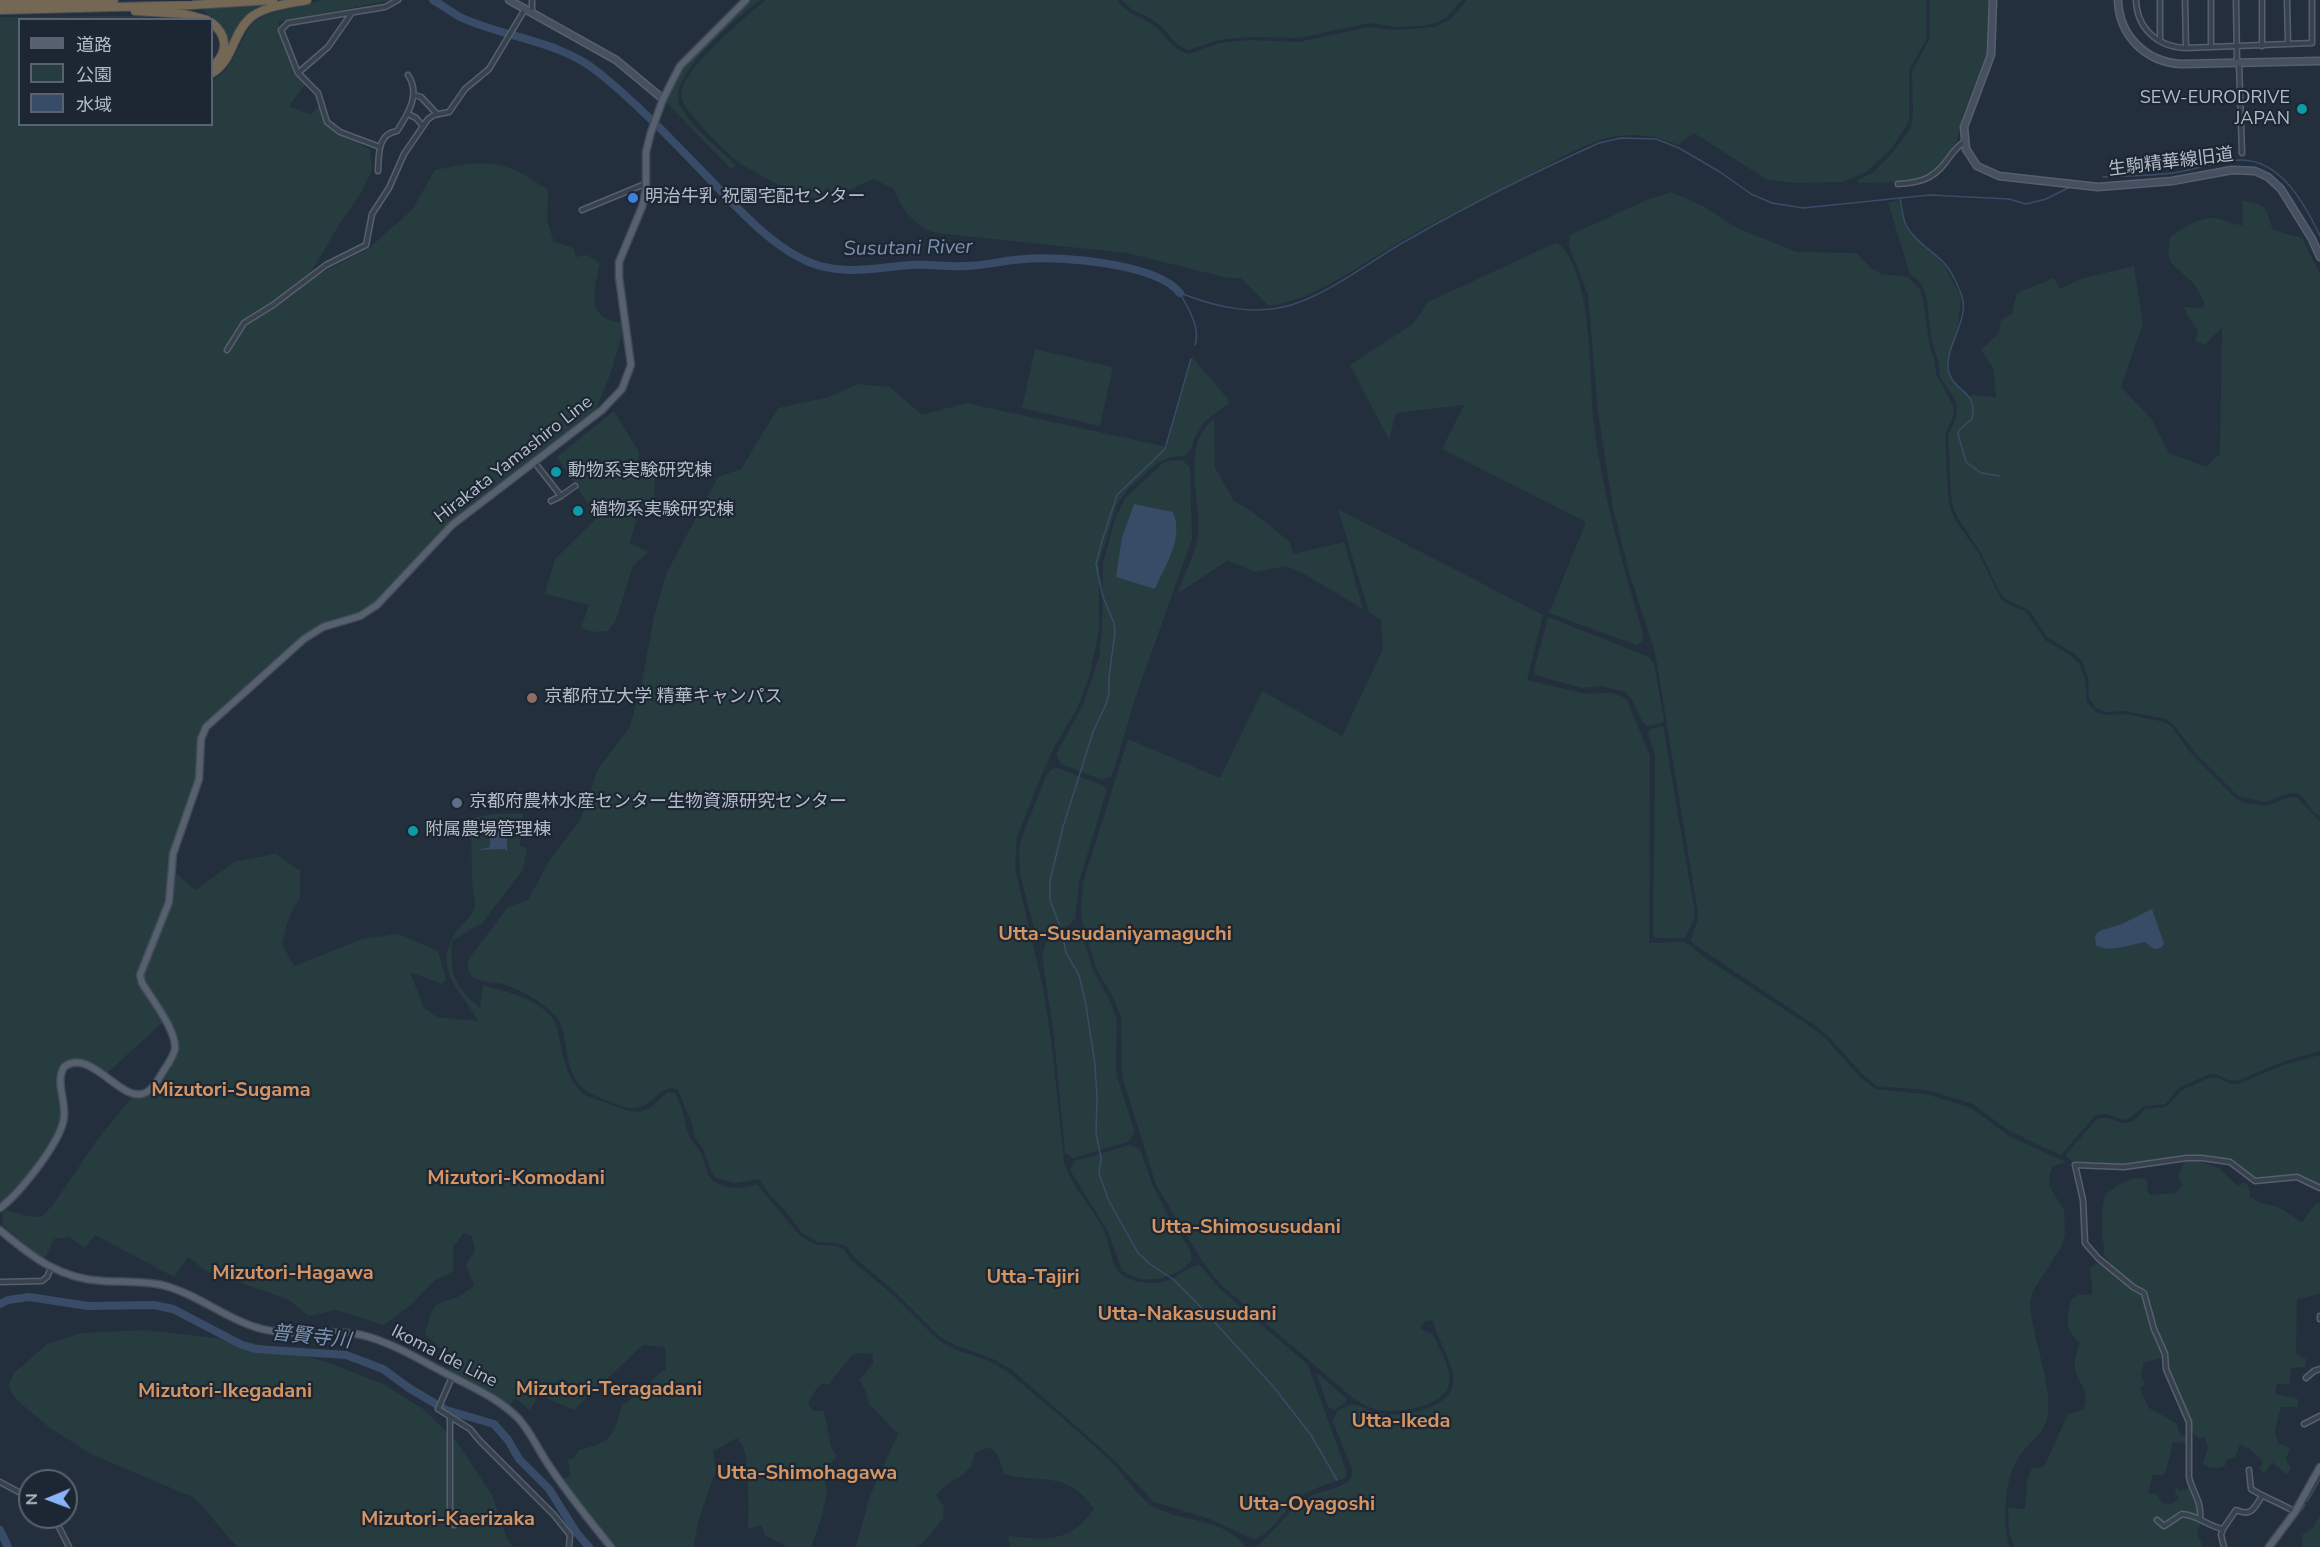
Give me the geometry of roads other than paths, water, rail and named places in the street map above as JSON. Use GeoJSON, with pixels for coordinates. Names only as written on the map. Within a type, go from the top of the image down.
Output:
{"type":"FeatureCollection","features":[{"type":"Feature","properties":{"kind":"highway"},"geometry":{"type":"LineString","coordinates":[[0,4],[28,0]]}},
{"type":"Feature","properties":{"kind":"highway"},"geometry":{"type":"LineString","coordinates":[[0,4],[114,0]]}},
{"type":"Feature","properties":{"kind":"highway"},"geometry":{"type":"LineString","coordinates":[[0,10],[192,5],[273,0]]}},
{"type":"Feature","properties":{"kind":"highway"},"geometry":{"type":"LineString","coordinates":[[213,72],[227,59],[241,30],[250,18],[258,12],[307,0]]}},
{"type":"Feature","properties":{"kind":"highway"},"geometry":{"type":"LineString","coordinates":[[10,9],[140,11],[185,14],[200,18]]}},
{"type":"Feature","properties":{"kind":"highway"},"geometry":{"type":"LineString","coordinates":[[213,24],[221,30],[225,47],[221,57],[213,66]]}},
{"type":"Feature","properties":{"kind":"main road","name":"Hirakata Yamashiro Line"},"geometry":{"type":"LineString","coordinates":[[0,1208],[20,1189],[61,1131],[64,1113],[60,1080],[64,1067],[71,1063],[85,1064],[128,1091],[141,1094],[150,1090],[173,1056],[175,1041],[141,981],[140,975],[169,902],[173,854],[199,779],[201,739],[206,727],[304,639],[323,627],[360,616],[377,605],[452,525],[535,463],[614,399],[628,376],[630,352],[619,277],[619,262],[642,207],[646,184],[646,152],[652,127],[663,99],[684,61],[746,0]]}},
{"type":"Feature","properties":{"kind":"main road","name":"Ikoma Ide Line"},"geometry":{"type":"LineString","coordinates":[[0,1230],[30,1256],[51,1268],[84,1279],[147,1283],[169,1287],[265,1329],[289,1333],[345,1333],[368,1337],[397,1348],[495,1400],[518,1419],[562,1484],[611,1547]]}},
{"type":"Feature","properties":{"kind":"main road"},"geometry":{"type":"LineString","coordinates":[[2269,1547],[2295,1512],[2320,1467]]}},
{"type":"Feature","properties":{"kind":"street"},"geometry":{"type":"LineString","coordinates":[[380,147],[340,132],[327,122],[318,93],[298,73],[281,30],[288,23],[385,7],[398,0]]}},
{"type":"Feature","properties":{"kind":"street"},"geometry":{"type":"LineString","coordinates":[[509,0],[616,60],[663,99]]}},
{"type":"Feature","properties":{"kind":"street"},"geometry":{"type":"LineString","coordinates":[[532,0],[532,13]]}},
{"type":"Feature","properties":{"kind":"street"},"geometry":{"type":"LineString","coordinates":[[1898,184],[1915,183],[1928,178],[1943,166],[1956,147],[1964,142],[1966,118],[1993,49],[1993,0]]}},
{"type":"Feature","properties":{"kind":"street"},"geometry":{"type":"LineString","coordinates":[[2118,0],[2121,18],[2127,33],[2136,45],[2148,54],[2173,64],[2320,61]]}},
{"type":"Feature","properties":{"kind":"street"},"geometry":{"type":"LineString","coordinates":[[2136,0],[2142,25],[2153,38],[2174,47],[2186,48],[2312,43],[2312,0]]}},
{"type":"Feature","properties":{"kind":"street"},"geometry":{"type":"LineString","coordinates":[[2160,0],[2160,41]]}},
{"type":"Feature","properties":{"kind":"street"},"geometry":{"type":"LineString","coordinates":[[2185,0],[2186,48]]}},
{"type":"Feature","properties":{"kind":"street"},"geometry":{"type":"LineString","coordinates":[[2211,0],[2211,47]]}},
{"type":"Feature","properties":{"kind":"street"},"geometry":{"type":"LineString","coordinates":[[2236,0],[2242,153]]}},
{"type":"Feature","properties":{"kind":"street"},"geometry":{"type":"LineString","coordinates":[[2262,0],[2262,46]]}},
{"type":"Feature","properties":{"kind":"street"},"geometry":{"type":"LineString","coordinates":[[2287,0],[2288,44]]}},
{"type":"Feature","properties":{"kind":"street"},"geometry":{"type":"LineString","coordinates":[[227,350],[244,323],[273,305],[326,265],[366,245],[372,214],[389,188],[397,165],[422,125],[428,119],[449,112],[465,89],[489,69],[525,9]]}},
{"type":"Feature","properties":{"kind":"street"},"geometry":{"type":"LineString","coordinates":[[298,73],[328,47],[351,13]]}},
{"type":"Feature","properties":{"kind":"street"},"geometry":{"type":"LineString","coordinates":[[378,171],[383,139],[390,132],[397,131],[408,114],[414,95],[415,90],[408,75]]}},
{"type":"Feature","properties":{"kind":"street"},"geometry":{"type":"LineString","coordinates":[[414,95],[430,104],[438,115]]}},
{"type":"Feature","properties":{"kind":"street"},"geometry":{"type":"LineString","coordinates":[[408,114],[422,125]]}},
{"type":"Feature","properties":{"kind":"street","name":"生駒精華線旧道"},"geometry":{"type":"LineString","coordinates":[[1964,142],[1973,161],[1994,174],[2087,186],[2172,181],[2240,170],[2254,171],[2273,180],[2281,189],[2296,211],[2320,257]]}},
{"type":"Feature","properties":{"kind":"street"},"geometry":{"type":"LineString","coordinates":[[582,210],[646,184]]}},
{"type":"Feature","properties":{"kind":"street"},"geometry":{"type":"LineString","coordinates":[[535,463],[561,496]]}},
{"type":"Feature","properties":{"kind":"street"},"geometry":{"type":"LineString","coordinates":[[551,501],[575,486]]}},
{"type":"Feature","properties":{"kind":"street"},"geometry":{"type":"LineString","coordinates":[[2200,1518],[2199,1501],[2189,1477],[2189,1422],[2169,1377],[2165,1354],[2154,1329],[2144,1293],[2098,1258],[2085,1243],[2083,1200],[2075,1165],[2124,1167],[2202,1158],[2230,1162],[2255,1182],[2297,1177],[2320,1188]]}},
{"type":"Feature","properties":{"kind":"street"},"geometry":{"type":"LineString","coordinates":[[0,1282],[42,1281],[47,1278],[51,1268]]}},
{"type":"Feature","properties":{"kind":"street"},"geometry":{"type":"LineString","coordinates":[[2306,1378],[2320,1369]]}},
{"type":"Feature","properties":{"kind":"street"},"geometry":{"type":"LineString","coordinates":[[452,1377],[438,1409],[470,1429],[478,1440],[554,1515],[570,1535],[569,1547]]}},
{"type":"Feature","properties":{"kind":"street"},"geometry":{"type":"LineString","coordinates":[[2304,1424],[2320,1416]]}},
{"type":"Feature","properties":{"kind":"street"},"geometry":{"type":"LineString","coordinates":[[450,1417],[450,1508],[454,1525]]}},
{"type":"Feature","properties":{"kind":"street"},"geometry":{"type":"LineString","coordinates":[[2249,1470],[2251,1489],[2262,1496],[2282,1503],[2295,1512]]}},
{"type":"Feature","properties":{"kind":"street"},"geometry":{"type":"LineString","coordinates":[[0,1482],[18,1492]]}},
{"type":"Feature","properties":{"kind":"street"},"geometry":{"type":"LineString","coordinates":[[2224,1547],[2223,1529],[2236,1510],[2246,1514],[2250,1512],[2262,1496]]}},
{"type":"Feature","properties":{"kind":"street"},"geometry":{"type":"LineString","coordinates":[[2157,1520],[2164,1527],[2182,1514],[2200,1518],[2207,1525],[2223,1529]]}},
{"type":"Feature","properties":{"kind":"street"},"geometry":{"type":"LineString","coordinates":[[60,1529],[69,1547]]}},
{"type":"Feature","properties":{"kind":"water"},"geometry":{"type":"Polygon","coordinates":[[[1134,504],[1173,512],[1176,522],[1172,551],[1155,589],[1116,577],[1122,537],[1134,504]]]}},
{"type":"Feature","properties":{"kind":"water"},"geometry":{"type":"Polygon","coordinates":[[[505,825],[507,827],[507,851],[504,849],[477,850],[490,847],[490,827],[505,825]]]}},
{"type":"Feature","properties":{"kind":"water"},"geometry":{"type":"Polygon","coordinates":[[[2152,909],[2164,944],[2161,948],[2154,949],[2145,942],[2113,949],[2096,945],[2095,936],[2099,931],[2122,924],[2152,909]]]}},
{"type":"Feature","properties":{"kind":"waterway","name":"Susutani River"},"geometry":{"type":"LineString","coordinates":[[433,0],[460,17],[549,46],[582,61],[598,72],[650,118],[754,224],[785,249],[817,265],[841,270],[864,270],[912,265],[973,266],[1024,259],[1061,259],[1130,268],[1168,283],[1180,293]]}},
{"type":"Feature","properties":{"kind":"waterway"},"geometry":{"type":"LineString","coordinates":[[1180,293],[1221,306],[1249,310],[1291,305],[1337,284],[1397,246],[1504,188],[1599,143],[1621,138],[1656,139],[1679,148],[1720,172],[1751,194],[1772,203],[1803,208],[1930,195],[2009,199],[2026,204],[2046,199],[2068,188]]}},
{"type":"Feature","properties":{"kind":"waterway"},"geometry":{"type":"LineString","coordinates":[[2103,177],[2172,173],[2232,160],[2255,162],[2268,167],[2290,186],[2320,236]]}},
{"type":"Feature","properties":{"kind":"waterway"},"geometry":{"type":"LineString","coordinates":[[1900,198],[1909,231],[1945,264],[1962,297],[1962,315],[1948,364],[1952,380],[1972,403],[1972,419],[1959,430],[1958,434],[1966,462],[1981,473],[1999,476]]}},
{"type":"Feature","properties":{"kind":"waterway"},"geometry":{"type":"LineString","coordinates":[[1180,293],[1195,325],[1195,345]]}},
{"type":"Feature","properties":{"kind":"waterway"},"geometry":{"type":"LineString","coordinates":[[1191,359],[1165,449],[1117,495],[1096,564],[1103,597],[1114,623],[1115,632],[1109,693],[1093,732],[1063,827],[1050,881],[1050,900],[1061,929],[1066,953],[1079,975],[1086,1005],[1095,1065],[1096,1133],[1101,1158],[1099,1174],[1109,1201],[1138,1253],[1174,1280],[1273,1386],[1311,1435],[1337,1480]]}},
{"type":"Feature","properties":{"kind":"waterway","name":"普賢寺川"},"geometry":{"type":"LineString","coordinates":[[0,1304],[8,1300],[29,1297],[88,1306],[154,1305],[173,1309],[242,1345],[256,1349],[346,1355],[383,1369],[446,1410],[494,1424],[508,1440],[519,1459],[549,1489],[576,1532],[589,1547]]}},
{"type":"Feature","properties":{"kind":"waterway"},"geometry":{"type":"LineString","coordinates":[[2307,1502],[2320,1479]]}},
{"type":"Feature","properties":{"kind":"waterway"},"geometry":{"type":"LineString","coordinates":[[2273,1547],[2305,1505]]}},
{"type":"Feature","properties":{"kind":"waterway"},"geometry":{"type":"LineString","coordinates":[[0,1530],[8,1547]]}},
{"type":"Feature","properties":{"kind":"place","name":"SEW-EURODRIVE JAPAN"},"geometry":{"type":"Point","coordinates":[2302,109]}},
{"type":"Feature","properties":{"kind":"place","name":"明治牛乳 祝園宅配センター"},"geometry":{"type":"Point","coordinates":[633,198]}},
{"type":"Feature","properties":{"kind":"place","name":"動物系実験研究棟"},"geometry":{"type":"Point","coordinates":[556,472]}},
{"type":"Feature","properties":{"kind":"place","name":"植物系実験研究棟"},"geometry":{"type":"Point","coordinates":[578,511]}},
{"type":"Feature","properties":{"kind":"place","name":"京都府立大学 精華キャンパス"},"geometry":{"type":"Point","coordinates":[532,698]}},
{"type":"Feature","properties":{"kind":"place","name":"京都府農林水産センター生物資源研究センター"},"geometry":{"type":"Point","coordinates":[457,803]}},
{"type":"Feature","properties":{"kind":"place","name":"附属農場管理棟"},"geometry":{"type":"Point","coordinates":[413,831]}},
{"type":"Feature","properties":{"kind":"district","name":"Utta-Susudaniyamaguchi"},"geometry":{"type":"Point","coordinates":[1115,935]}},
{"type":"Feature","properties":{"kind":"district","name":"Mizutori-Sugama"},"geometry":{"type":"Point","coordinates":[231,1091]}},
{"type":"Feature","properties":{"kind":"district","name":"Mizutori-Komodani"},"geometry":{"type":"Point","coordinates":[516,1179]}},
{"type":"Feature","properties":{"kind":"district","name":"Utta-Shimosusudani"},"geometry":{"type":"Point","coordinates":[1246,1228]}},
{"type":"Feature","properties":{"kind":"district","name":"Mizutori-Hagawa"},"geometry":{"type":"Point","coordinates":[293,1274]}},
{"type":"Feature","properties":{"kind":"district","name":"Utta-Tajiri"},"geometry":{"type":"Point","coordinates":[1033,1278]}},
{"type":"Feature","properties":{"kind":"district","name":"Utta-Nakasusudani"},"geometry":{"type":"Point","coordinates":[1187,1315]}},
{"type":"Feature","properties":{"kind":"district","name":"Mizutori-Teragadani"},"geometry":{"type":"Point","coordinates":[609,1390]}},
{"type":"Feature","properties":{"kind":"district","name":"Mizutori-Ikegadani"},"geometry":{"type":"Point","coordinates":[225,1392]}},
{"type":"Feature","properties":{"kind":"district","name":"Utta-Ikeda"},"geometry":{"type":"Point","coordinates":[1401,1422]}},
{"type":"Feature","properties":{"kind":"district","name":"Utta-Shimohagawa"},"geometry":{"type":"Point","coordinates":[807,1474]}},
{"type":"Feature","properties":{"kind":"district","name":"Utta-Oyagoshi"},"geometry":{"type":"Point","coordinates":[1307,1505]}},
{"type":"Feature","properties":{"kind":"district","name":"Mizutori-Kaerizaka"},"geometry":{"type":"Point","coordinates":[448,1520]}}]}
